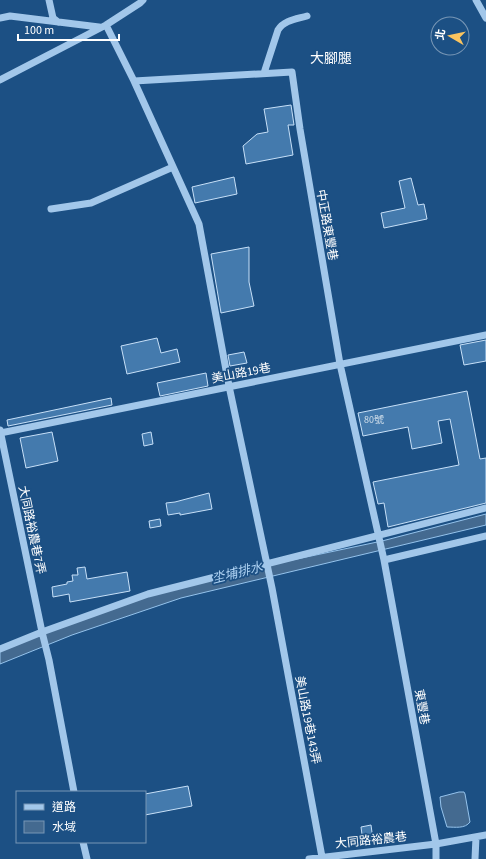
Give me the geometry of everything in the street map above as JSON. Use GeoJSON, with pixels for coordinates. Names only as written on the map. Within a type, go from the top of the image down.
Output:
{"type":"FeatureCollection","features":[{"type":"Feature","properties":{"kind":"street"},"geometry":{"type":"LineString","coordinates":[[49,0],[53,18],[58,22]]}},
{"type":"Feature","properties":{"kind":"street"},"geometry":{"type":"LineString","coordinates":[[0,80],[103,26],[143,0]]}},
{"type":"Feature","properties":{"kind":"street"},"geometry":{"type":"LineString","coordinates":[[476,0],[486,18]]}},
{"type":"Feature","properties":{"kind":"street"},"geometry":{"type":"LineString","coordinates":[[0,18],[10,16],[103,26]]}},
{"type":"Feature","properties":{"kind":"street"},"geometry":{"type":"LineString","coordinates":[[264,73],[280,26],[307,16]]}},
{"type":"Feature","properties":{"kind":"street"},"geometry":{"type":"LineString","coordinates":[[103,26],[134,81],[199,224],[229,386],[267,563]]}},
{"type":"Feature","properties":{"kind":"street","name":"中正路東豐巷"},"geometry":{"type":"LineString","coordinates":[[134,81],[292,72],[300,129],[340,364],[377,536]]}},
{"type":"Feature","properties":{"kind":"street"},"geometry":{"type":"LineString","coordinates":[[51,209],[91,203],[173,167]]}},
{"type":"Feature","properties":{"kind":"street","name":"美山路19巷"},"geometry":{"type":"LineString","coordinates":[[0,431],[486,335]]}},
{"type":"Feature","properties":{"kind":"street","name":"大同路裕農巷7弄"},"geometry":{"type":"LineString","coordinates":[[0,431],[49,660],[74,791]]}},
{"type":"Feature","properties":{"kind":"street"},"geometry":{"type":"LineString","coordinates":[[0,649],[42,632],[148,594],[486,508]]}},
{"type":"Feature","properties":{"kind":"street","name":"東豐巷"},"geometry":{"type":"LineString","coordinates":[[377,536],[384,560],[436,844],[436,859]]}},
{"type":"Feature","properties":{"kind":"street"},"geometry":{"type":"LineString","coordinates":[[384,560],[486,536]]}},
{"type":"Feature","properties":{"kind":"street","name":"美山路19巷143弄"},"geometry":{"type":"LineString","coordinates":[[267,563],[322,857]]}},
{"type":"Feature","properties":{"kind":"street","name":"大同路裕農巷"},"geometry":{"type":"LineString","coordinates":[[309,859],[436,844],[486,835]]}},
{"type":"Feature","properties":{"kind":"street"},"geometry":{"type":"LineString","coordinates":[[475,859],[476,837]]}},
{"type":"Feature","properties":{"kind":"street"},"geometry":{"type":"LineString","coordinates":[[83,843],[87,859]]}},
{"type":"Feature","properties":{"kind":"water"},"geometry":{"type":"Polygon","coordinates":[[[486,514],[486,525],[181,598],[72,635],[0,664],[0,651],[124,602],[245,570],[382,541],[486,514]]]}},
{"type":"Feature","properties":{"kind":"water"},"geometry":{"type":"Polygon","coordinates":[[[464,792],[465,794],[470,822],[463,827],[447,827],[441,807],[440,797],[464,792]]]}},
{"type":"Feature","properties":{"kind":"building"},"geometry":{"type":"Polygon","coordinates":[[[291,105],[294,125],[288,125],[293,155],[246,164],[243,146],[257,134],[268,132],[264,109],[291,105]]]}},
{"type":"Feature","properties":{"kind":"building"},"geometry":{"type":"Polygon","coordinates":[[[234,177],[237,194],[195,203],[192,187],[234,177]]]}},
{"type":"Feature","properties":{"kind":"building"},"geometry":{"type":"Polygon","coordinates":[[[411,178],[418,205],[424,204],[427,219],[384,228],[381,213],[405,208],[399,181],[411,178]]]}},
{"type":"Feature","properties":{"kind":"building"},"geometry":{"type":"Polygon","coordinates":[[[249,247],[249,282],[254,306],[221,313],[211,254],[249,247]]]}},
{"type":"Feature","properties":{"kind":"building"},"geometry":{"type":"Polygon","coordinates":[[[157,338],[161,353],[177,349],[180,362],[127,374],[121,346],[157,338]]]}},
{"type":"Feature","properties":{"kind":"building"},"geometry":{"type":"Polygon","coordinates":[[[486,340],[486,361],[464,365],[460,345],[486,340]]]}},
{"type":"Feature","properties":{"kind":"building"},"geometry":{"type":"Polygon","coordinates":[[[244,352],[247,363],[230,366],[228,355],[244,352]]]}},
{"type":"Feature","properties":{"kind":"building"},"geometry":{"type":"Polygon","coordinates":[[[206,373],[208,386],[160,396],[157,383],[206,373]]]}},
{"type":"Feature","properties":{"kind":"building"},"geometry":{"type":"Polygon","coordinates":[[[467,391],[480,459],[486,458],[486,503],[388,527],[384,503],[378,504],[373,482],[459,465],[450,419],[438,421],[442,443],[412,449],[408,427],[363,436],[358,413],[467,391]]]}},
{"type":"Feature","properties":{"kind":"building"},"geometry":{"type":"Polygon","coordinates":[[[111,398],[112,405],[8,426],[7,420],[111,398]]]}},
{"type":"Feature","properties":{"kind":"building"},"geometry":{"type":"Polygon","coordinates":[[[52,432],[58,461],[26,468],[20,438],[52,432]]]}},
{"type":"Feature","properties":{"kind":"building"},"geometry":{"type":"Polygon","coordinates":[[[151,432],[153,444],[144,446],[142,434],[151,432]]]}},
{"type":"Feature","properties":{"kind":"building"},"geometry":{"type":"Polygon","coordinates":[[[209,493],[212,509],[180,515],[180,513],[168,515],[166,503],[209,493]]]}},
{"type":"Feature","properties":{"kind":"building"},"geometry":{"type":"Polygon","coordinates":[[[160,519],[161,526],[150,528],[149,521],[160,519]]]}},
{"type":"Feature","properties":{"kind":"building"},"geometry":{"type":"Polygon","coordinates":[[[85,567],[87,579],[127,572],[130,591],[70,602],[69,594],[53,597],[52,587],[67,584],[67,582],[73,581],[72,575],[78,575],[77,568],[85,567]]]}},
{"type":"Feature","properties":{"kind":"building"},"geometry":{"type":"Polygon","coordinates":[[[188,786],[192,806],[146,815],[146,794],[188,786]]]}},
{"type":"Feature","properties":{"kind":"building"},"geometry":{"type":"Polygon","coordinates":[[[371,825],[373,840],[363,842],[361,827],[371,825]]]}},
{"type":"Feature","properties":{"kind":"district","name":"大腳腿"},"geometry":{"type":"Point","coordinates":[331,58]}},
{"type":"Feature","properties":{"kind":"water label","name":"坔埔排水"},"geometry":{"type":"Point","coordinates":[237,572]}}]}
